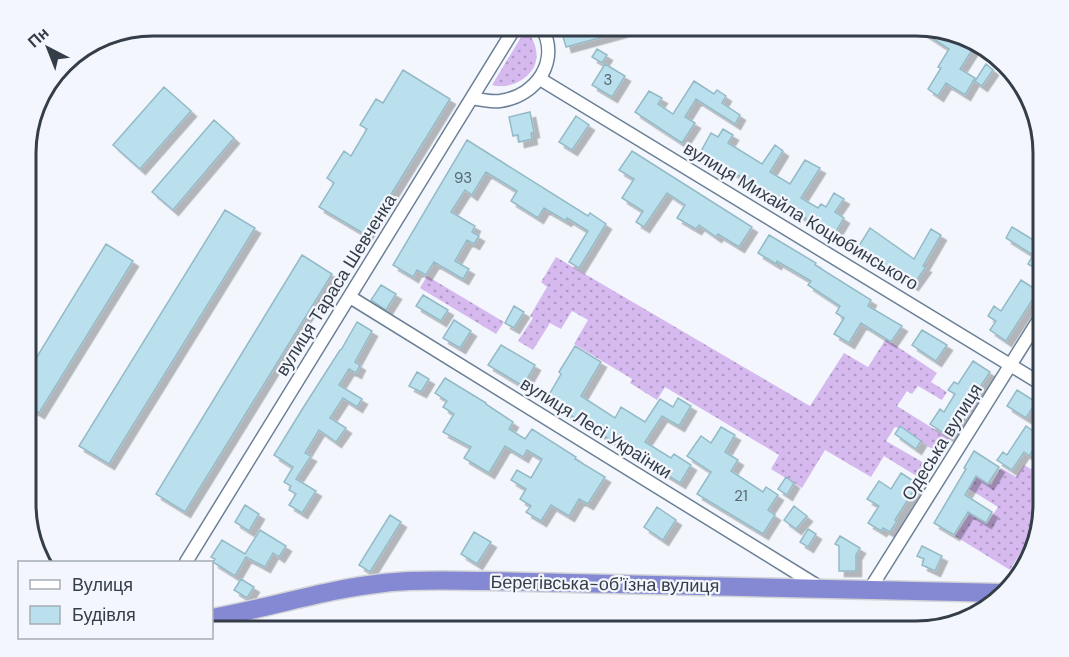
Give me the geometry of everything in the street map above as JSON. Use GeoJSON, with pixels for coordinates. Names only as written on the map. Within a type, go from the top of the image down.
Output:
{"type":"FeatureCollection","features":[{"type":"Feature","properties":{"kind":"highway","name":"Берегівська-обʼїзна вулиця"},"geometry":{"type":"LineString","coordinates":[[213,618],[347,589],[395,582],[487,581],[992,593]]}},
{"type":"Feature","properties":{"kind":"street","name":"вулиця Тараса Шевченка"},"geometry":{"type":"LineString","coordinates":[[187,561],[510,36]]}},
{"type":"Feature","properties":{"kind":"street"},"geometry":{"type":"LineString","coordinates":[[472,98],[499,101],[527,91],[540,79],[546,68],[549,55],[545,36]]}},
{"type":"Feature","properties":{"kind":"street","name":"вулиця Михайла Коцюбинського"},"geometry":{"type":"LineString","coordinates":[[540,79],[1033,379]]}},
{"type":"Feature","properties":{"kind":"street","name":"вулиця Лесі Українки"},"geometry":{"type":"LineString","coordinates":[[350,297],[824,589]]}},
{"type":"Feature","properties":{"kind":"street","name":"Одеська вулиця"},"geometry":{"type":"LineString","coordinates":[[870,590],[1033,329]]}},
{"type":"Feature","properties":{"kind":"shaded area"},"geometry":{"type":"Polygon","coordinates":[[[522,36],[530,36],[535,47],[536,59],[530,73],[516,83],[492,85],[522,36]]]}},
{"type":"Feature","properties":{"kind":"shaded area"},"geometry":{"type":"Polygon","coordinates":[[[556,257],[810,406],[844,353],[868,367],[886,339],[937,373],[931,382],[947,392],[942,400],[918,386],[912,394],[907,391],[897,406],[950,439],[940,454],[900,427],[895,427],[886,441],[931,467],[923,480],[884,456],[871,477],[825,450],[802,488],[771,469],[779,455],[665,387],[657,400],[630,383],[632,379],[574,344],[588,320],[572,311],[561,329],[550,323],[533,350],[518,341],[533,318],[530,316],[547,287],[541,282],[556,257]]]}},
{"type":"Feature","properties":{"kind":"shaded area"},"geometry":{"type":"Polygon","coordinates":[[[427,276],[504,322],[496,334],[420,288],[427,276]]]}},
{"type":"Feature","properties":{"kind":"shaded area"},"geometry":{"type":"Polygon","coordinates":[[[1024,465],[1031,469],[1033,466],[1031,527],[1025,547],[1010,570],[955,536],[970,513],[987,524],[998,507],[958,482],[967,469],[991,485],[1001,468],[1016,477],[1024,465]]]}},
{"type":"Feature","properties":{"kind":"building"},"geometry":{"type":"Polygon","coordinates":[[[563,36],[606,36],[566,47],[563,36]]]}},
{"type":"Feature","properties":{"kind":"building"},"geometry":{"type":"Polygon","coordinates":[[[930,37],[961,45],[972,51],[960,69],[975,78],[965,95],[946,83],[938,96],[928,89],[949,49],[930,37]]]}},
{"type":"Feature","properties":{"kind":"building"},"geometry":{"type":"Polygon","coordinates":[[[597,49],[607,55],[602,63],[592,57],[597,49]]]}},
{"type":"Feature","properties":{"kind":"building"},"geometry":{"type":"Polygon","coordinates":[[[605,64],[625,76],[612,97],[592,85],[605,64]]]}},
{"type":"Feature","properties":{"kind":"building"},"geometry":{"type":"Polygon","coordinates":[[[986,64],[993,70],[982,86],[975,81],[986,64]]]}},
{"type":"Feature","properties":{"kind":"building"},"geometry":{"type":"Polygon","coordinates":[[[403,70],[450,99],[366,235],[319,207],[334,183],[327,178],[344,151],[351,156],[367,129],[360,125],[376,99],[383,103],[403,70]]]}},
{"type":"Feature","properties":{"kind":"building"},"geometry":{"type":"Polygon","coordinates":[[[694,81],[714,94],[717,90],[726,96],[722,103],[740,115],[735,124],[696,99],[685,117],[695,123],[682,143],[635,112],[649,91],[662,98],[658,104],[673,114],[694,81]]]}},
{"type":"Feature","properties":{"kind":"building"},"geometry":{"type":"Polygon","coordinates":[[[164,87],[191,111],[140,169],[113,145],[164,87]]]}},
{"type":"Feature","properties":{"kind":"building"},"geometry":{"type":"Polygon","coordinates":[[[530,112],[534,132],[531,133],[532,139],[519,142],[518,135],[513,136],[509,117],[530,112]]]}},
{"type":"Feature","properties":{"kind":"building"},"geometry":{"type":"Polygon","coordinates":[[[576,116],[589,125],[572,150],[559,142],[576,116]]]}},
{"type":"Feature","properties":{"kind":"building"},"geometry":{"type":"Polygon","coordinates":[[[214,120],[234,138],[173,210],[152,192],[214,120]]]}},
{"type":"Feature","properties":{"kind":"building"},"geometry":{"type":"Polygon","coordinates":[[[723,129],[733,135],[728,143],[762,164],[775,145],[783,151],[770,172],[790,184],[805,160],[820,168],[801,198],[818,208],[821,204],[826,207],[834,193],[844,199],[835,212],[844,218],[834,235],[700,153],[711,133],[718,137],[723,129]]]}},
{"type":"Feature","properties":{"kind":"building"},"geometry":{"type":"Polygon","coordinates":[[[467,140],[588,216],[590,213],[606,224],[579,268],[569,262],[588,231],[544,208],[538,218],[511,201],[517,191],[486,172],[472,195],[465,190],[451,212],[475,226],[472,232],[479,236],[474,244],[467,240],[455,261],[469,269],[463,279],[434,262],[426,275],[417,270],[413,277],[393,265],[467,140]]]}},
{"type":"Feature","properties":{"kind":"building"},"geometry":{"type":"Polygon","coordinates":[[[632,151],[752,227],[739,247],[718,234],[716,237],[699,225],[696,229],[677,218],[685,205],[667,193],[644,227],[636,222],[643,211],[622,198],[634,179],[619,170],[632,151]]]}},
{"type":"Feature","properties":{"kind":"building"},"geometry":{"type":"Polygon","coordinates":[[[225,210],[255,228],[109,464],[79,446],[225,210]]]}},
{"type":"Feature","properties":{"kind":"building"},"geometry":{"type":"Polygon","coordinates":[[[1012,227],[1033,240],[1033,255],[1006,238],[1012,227]]]}},
{"type":"Feature","properties":{"kind":"building"},"geometry":{"type":"Polygon","coordinates":[[[870,228],[914,259],[931,229],[941,235],[923,266],[926,267],[913,285],[857,249],[870,228]]]}},
{"type":"Feature","properties":{"kind":"building"},"geometry":{"type":"Polygon","coordinates":[[[769,235],[871,300],[868,306],[902,326],[891,342],[861,323],[849,343],[834,334],[844,318],[836,313],[840,306],[808,285],[811,281],[777,261],[776,264],[758,253],[769,235]]]}},
{"type":"Feature","properties":{"kind":"building"},"geometry":{"type":"Polygon","coordinates":[[[106,244],[133,261],[39,413],[36,411],[36,358],[106,244]]]}},
{"type":"Feature","properties":{"kind":"building"},"geometry":{"type":"Polygon","coordinates":[[[302,255],[332,274],[185,512],[156,494],[302,255]]]}},
{"type":"Feature","properties":{"kind":"building"},"geometry":{"type":"Polygon","coordinates":[[[1033,255],[1033,267],[1028,264],[1033,255]]]}},
{"type":"Feature","properties":{"kind":"building"},"geometry":{"type":"Polygon","coordinates":[[[1021,280],[1033,288],[1033,299],[1006,341],[990,330],[996,321],[988,316],[994,306],[1001,311],[1021,280]]]}},
{"type":"Feature","properties":{"kind":"building"},"geometry":{"type":"Polygon","coordinates":[[[381,285],[396,294],[386,310],[371,300],[381,285]]]}},
{"type":"Feature","properties":{"kind":"building"},"geometry":{"type":"Polygon","coordinates":[[[423,295],[448,310],[441,321],[416,306],[423,295]]]}},
{"type":"Feature","properties":{"kind":"building"},"geometry":{"type":"Polygon","coordinates":[[[514,306],[524,312],[514,328],[505,323],[514,306]]]}},
{"type":"Feature","properties":{"kind":"building"},"geometry":{"type":"Polygon","coordinates":[[[454,320],[471,331],[460,348],[443,338],[454,320]]]}},
{"type":"Feature","properties":{"kind":"building"},"geometry":{"type":"Polygon","coordinates":[[[357,322],[372,331],[355,362],[360,365],[356,373],[349,369],[339,385],[362,399],[357,407],[343,398],[330,418],[346,428],[336,442],[319,430],[305,453],[311,456],[296,479],[316,491],[302,513],[289,505],[296,494],[289,490],[291,486],[284,482],[293,467],[274,455],[357,322]]]}},
{"type":"Feature","properties":{"kind":"building"},"geometry":{"type":"Polygon","coordinates":[[[922,330],[947,345],[936,361],[912,345],[922,330]]]}},
{"type":"Feature","properties":{"kind":"building"},"geometry":{"type":"Polygon","coordinates":[[[501,345],[535,365],[523,386],[488,365],[501,345]]]}},
{"type":"Feature","properties":{"kind":"building"},"geometry":{"type":"Polygon","coordinates":[[[575,346],[601,362],[581,396],[615,418],[621,407],[645,422],[660,399],[673,407],[678,398],[691,406],[679,426],[662,416],[645,442],[671,458],[674,454],[691,465],[680,483],[546,400],[575,346]]]}},
{"type":"Feature","properties":{"kind":"building"},"geometry":{"type":"Polygon","coordinates":[[[973,361],[990,372],[948,436],[930,424],[940,409],[944,412],[955,394],[948,390],[954,382],[958,384],[973,361]]]}},
{"type":"Feature","properties":{"kind":"building"},"geometry":{"type":"Polygon","coordinates":[[[417,372],[429,379],[421,392],[409,386],[417,372]]]}},
{"type":"Feature","properties":{"kind":"building"},"geometry":{"type":"Polygon","coordinates":[[[445,378],[513,422],[509,429],[525,439],[532,429],[605,477],[588,504],[579,499],[569,516],[551,505],[541,521],[526,512],[531,506],[520,499],[526,489],[511,480],[517,470],[531,478],[542,459],[527,450],[523,457],[505,446],[489,473],[464,458],[471,447],[443,432],[454,414],[443,407],[447,401],[435,393],[445,378]]]}},
{"type":"Feature","properties":{"kind":"building"},"geometry":{"type":"Polygon","coordinates":[[[1017,390],[1033,400],[1033,407],[1026,418],[1007,406],[1017,390]]]}},
{"type":"Feature","properties":{"kind":"building"},"geometry":{"type":"Polygon","coordinates":[[[900,426],[921,441],[916,449],[895,434],[900,426]]]}},
{"type":"Feature","properties":{"kind":"building"},"geometry":{"type":"Polygon","coordinates":[[[1026,426],[1033,431],[1033,450],[1029,456],[1024,452],[1012,470],[997,460],[1003,452],[1007,455],[1026,426]]]}},
{"type":"Feature","properties":{"kind":"building"},"geometry":{"type":"Polygon","coordinates":[[[721,427],[735,435],[725,452],[738,460],[731,471],[763,492],[766,487],[778,495],[768,510],[775,515],[763,534],[697,494],[711,472],[687,456],[701,436],[711,443],[721,427]]]}},
{"type":"Feature","properties":{"kind":"building"},"geometry":{"type":"Polygon","coordinates":[[[974,451],[999,467],[988,484],[976,476],[965,495],[992,512],[986,523],[968,512],[954,535],[934,523],[974,451]]]}},
{"type":"Feature","properties":{"kind":"building"},"geometry":{"type":"Polygon","coordinates":[[[901,473],[918,484],[890,532],[883,528],[881,531],[868,523],[879,506],[867,499],[879,481],[891,489],[901,473]]]}},
{"type":"Feature","properties":{"kind":"building"},"geometry":{"type":"Polygon","coordinates":[[[786,477],[794,483],[787,495],[778,489],[786,477]]]}},
{"type":"Feature","properties":{"kind":"building"},"geometry":{"type":"Polygon","coordinates":[[[245,505],[259,514],[249,531],[235,522],[245,505]]]}},
{"type":"Feature","properties":{"kind":"building"},"geometry":{"type":"Polygon","coordinates":[[[794,506],[807,516],[796,529],[784,520],[794,506]]]}},
{"type":"Feature","properties":{"kind":"building"},"geometry":{"type":"Polygon","coordinates":[[[657,507],[676,520],[663,540],[644,527],[657,507]]]}},
{"type":"Feature","properties":{"kind":"building"},"geometry":{"type":"Polygon","coordinates":[[[390,515],[401,522],[370,572],[359,565],[390,515]]]}},
{"type":"Feature","properties":{"kind":"building"},"geometry":{"type":"Polygon","coordinates":[[[808,529],[816,534],[808,547],[800,542],[808,529]]]}},
{"type":"Feature","properties":{"kind":"building"},"geometry":{"type":"Polygon","coordinates":[[[260,530],[286,546],[279,557],[273,553],[265,567],[246,557],[235,576],[213,562],[215,559],[211,557],[222,540],[245,554],[260,530]]]}},
{"type":"Feature","properties":{"kind":"building"},"geometry":{"type":"Polygon","coordinates":[[[474,532],[491,542],[477,564],[461,554],[474,532]]]}},
{"type":"Feature","properties":{"kind":"building"},"geometry":{"type":"Polygon","coordinates":[[[840,536],[860,548],[856,555],[856,571],[839,571],[839,546],[835,544],[840,536]]]}},
{"type":"Feature","properties":{"kind":"building"},"geometry":{"type":"Polygon","coordinates":[[[922,546],[942,556],[935,571],[922,565],[924,559],[917,556],[922,546]]]}},
{"type":"Feature","properties":{"kind":"building"},"geometry":{"type":"Polygon","coordinates":[[[241,579],[254,587],[247,598],[234,590],[241,579]]]}}]}
